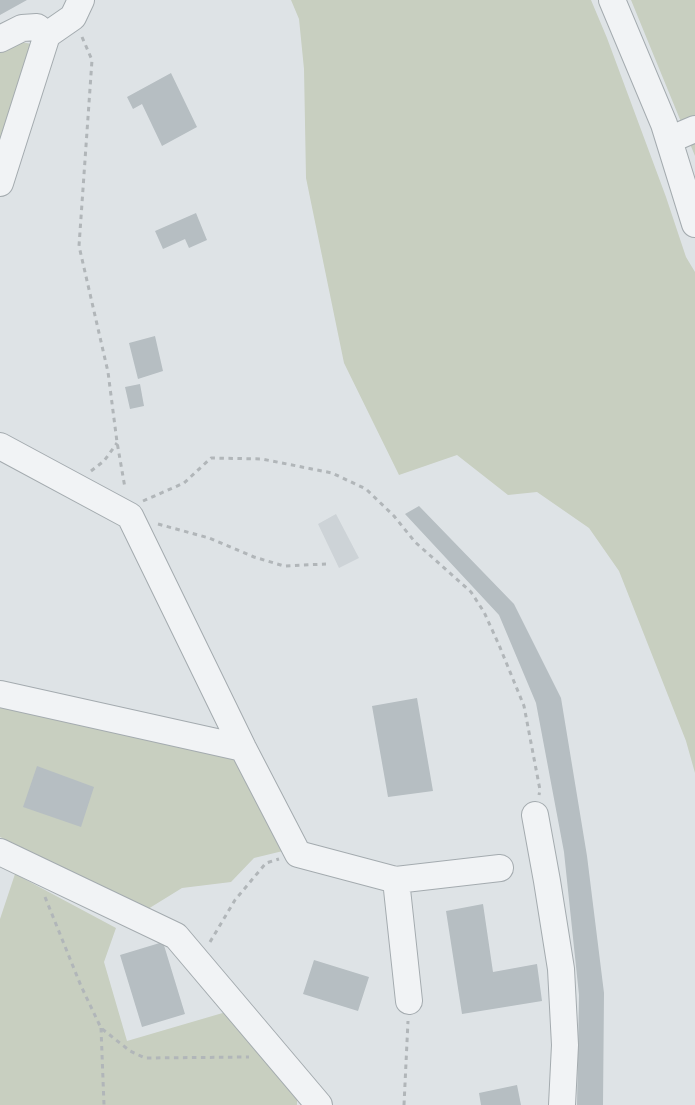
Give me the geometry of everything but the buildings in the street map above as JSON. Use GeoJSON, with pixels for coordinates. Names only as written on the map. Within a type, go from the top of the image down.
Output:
{"type":"FeatureCollection","features":[{"type":"Feature","properties":{"kind":"street"},"geometry":{"type":"LineString","coordinates":[[612,0],[664,123],[695,224]]}},
{"type":"Feature","properties":{"kind":"street"},"geometry":{"type":"LineString","coordinates":[[0,183],[47,35],[77,8]]}},
{"type":"Feature","properties":{"kind":"street"},"geometry":{"type":"LineString","coordinates":[[0,39],[22,28],[36,27],[47,35]]}},
{"type":"Feature","properties":{"kind":"street"},"geometry":{"type":"LineString","coordinates":[[669,140],[695,129]]}},
{"type":"Feature","properties":{"kind":"street"},"geometry":{"type":"LineString","coordinates":[[0,446],[130,516],[243,748],[298,854],[396,880],[500,868]]}},
{"type":"Feature","properties":{"kind":"street"},"geometry":{"type":"LineString","coordinates":[[0,694],[243,748]]}},
{"type":"Feature","properties":{"kind":"street"},"geometry":{"type":"LineString","coordinates":[[535,815],[548,881],[561,969],[565,1045],[562,1105]]}},
{"type":"Feature","properties":{"kind":"street"},"geometry":{"type":"LineString","coordinates":[[0,852],[176,936],[316,1104]]}},
{"type":"Feature","properties":{"kind":"street"},"geometry":{"type":"LineString","coordinates":[[396,880],[409,1001]]}},
{"type":"Feature","properties":{"kind":"path"},"geometry":{"type":"LineString","coordinates":[[77,8],[92,60],[79,246],[108,372],[130,516]]}},
{"type":"Feature","properties":{"kind":"path"},"geometry":{"type":"LineString","coordinates":[[130,516],[144,500],[184,483],[211,458],[262,459],[332,473],[366,489],[394,516],[415,542],[471,592],[484,612],[524,706],[540,790],[535,815]]}},
{"type":"Feature","properties":{"kind":"path"},"geometry":{"type":"LineString","coordinates":[[130,516],[208,538],[254,557],[284,566],[326,564]]}},
{"type":"Feature","properties":{"kind":"path"},"geometry":{"type":"LineString","coordinates":[[199,963],[213,934],[235,900],[266,863],[298,854]]}},
{"type":"Feature","properties":{"kind":"path"},"geometry":{"type":"LineString","coordinates":[[33,867],[81,986],[101,1028],[104,1105]]}},
{"type":"Feature","properties":{"kind":"path"},"geometry":{"type":"LineString","coordinates":[[404,1105],[409,1001]]}},
{"type":"Feature","properties":{"kind":"path"},"geometry":{"type":"LineString","coordinates":[[101,1028],[130,1051],[145,1058],[278,1057]]}},
{"type":"Feature","properties":{"kind":"shaded area"},"geometry":{"type":"Polygon","coordinates":[[[336,514],[359,558],[339,568],[318,524],[336,514]]]}},
{"type":"Feature","properties":{"kind":"green space"},"geometry":{"type":"Polygon","coordinates":[[[291,0],[591,0],[666,197],[686,257],[695,272],[695,773],[686,741],[619,571],[589,528],[537,492],[508,495],[457,455],[399,475],[344,363],[306,178],[304,69],[299,19],[291,0]]]}},
{"type":"Feature","properties":{"kind":"green space"},"geometry":{"type":"Polygon","coordinates":[[[631,0],[695,0],[695,156],[631,0]]]}},
{"type":"Feature","properties":{"kind":"green space"},"geometry":{"type":"Polygon","coordinates":[[[22,42],[36,45],[0,158],[0,51],[22,42]]]}},
{"type":"Feature","properties":{"kind":"green space"},"geometry":{"type":"Polygon","coordinates":[[[0,705],[239,756],[287,850],[254,858],[231,882],[182,888],[148,909],[0,837],[0,705]]]}},
{"type":"Feature","properties":{"kind":"green space"},"geometry":{"type":"Polygon","coordinates":[[[15,874],[116,928],[104,962],[127,1041],[226,1012],[297,1097],[297,1105],[0,1105],[0,919],[15,874]]]}}]}
